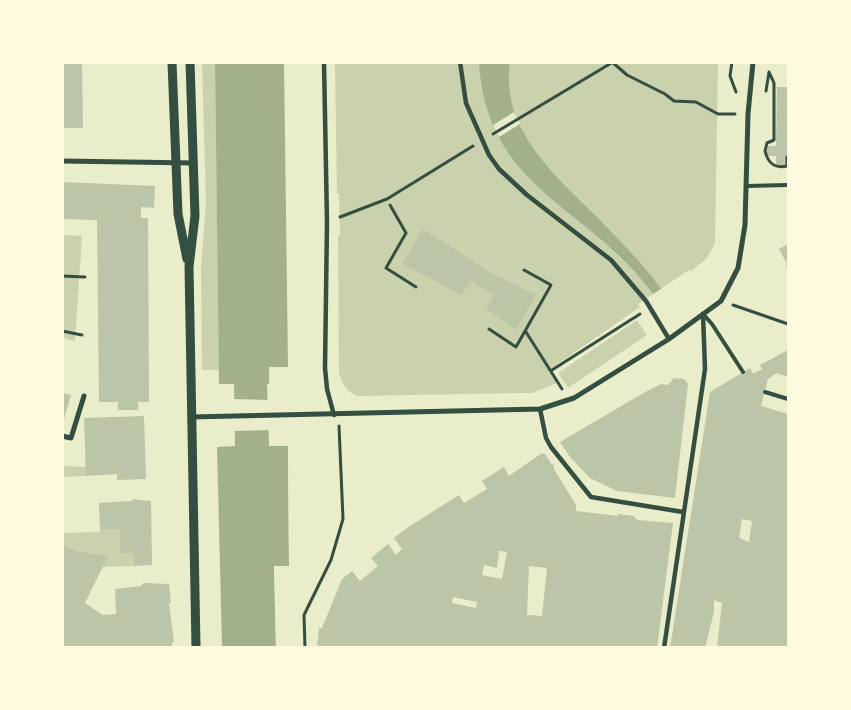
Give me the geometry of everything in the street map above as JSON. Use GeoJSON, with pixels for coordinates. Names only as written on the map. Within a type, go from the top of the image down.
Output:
{"type":"FeatureCollection","features":[{"type":"Feature","properties":{"kind":"street"},"geometry":{"type":"LineString","coordinates":[[172,62],[178,214],[189,267]]}},
{"type":"Feature","properties":{"kind":"street"},"geometry":{"type":"LineString","coordinates":[[190,62],[195,216],[189,267],[196,648]]}},
{"type":"Feature","properties":{"kind":"street"},"geometry":{"type":"LineString","coordinates":[[324,62],[327,222],[324,368],[334,415]]}},
{"type":"Feature","properties":{"kind":"street"},"geometry":{"type":"LineString","coordinates":[[460,62],[466,103],[489,154],[509,180],[611,260],[628,277],[669,339]]}},
{"type":"Feature","properties":{"kind":"street"},"geometry":{"type":"LineString","coordinates":[[191,416],[334,415],[540,409],[568,400],[669,339],[721,301],[738,268],[745,225],[748,114],[753,62]]}},
{"type":"Feature","properties":{"kind":"street"},"geometry":{"type":"LineString","coordinates":[[62,161],[194,163]]}},
{"type":"Feature","properties":{"kind":"street"},"geometry":{"type":"LineString","coordinates":[[664,648],[682,512],[705,369],[703,314]]}},
{"type":"Feature","properties":{"kind":"street"},"geometry":{"type":"LineString","coordinates":[[62,436],[71,438],[84,396]]}},
{"type":"Feature","properties":{"kind":"street"},"geometry":{"type":"LineString","coordinates":[[540,409],[546,438],[551,447],[591,496],[682,512]]}},
{"type":"Feature","properties":{"kind":"lane"},"geometry":{"type":"LineString","coordinates":[[746,186],[788,185]]}},
{"type":"Feature","properties":{"kind":"lane"},"geometry":{"type":"LineString","coordinates":[[703,314],[712,324],[743,372]]}},
{"type":"Feature","properties":{"kind":"lane"},"geometry":{"type":"LineString","coordinates":[[765,392],[788,399]]}},
{"type":"Feature","properties":{"kind":"path"},"geometry":{"type":"LineString","coordinates":[[731,68],[732,62]]}},
{"type":"Feature","properties":{"kind":"path"},"geometry":{"type":"LineString","coordinates":[[327,222],[387,199],[612,63],[627,75],[674,101],[698,103],[718,114],[748,114]]}},
{"type":"Feature","properties":{"kind":"path"},"geometry":{"type":"LineString","coordinates":[[768,72],[774,83],[774,140],[767,143],[765,151],[770,163],[776,167],[787,166],[788,158]]}},
{"type":"Feature","properties":{"kind":"path"},"geometry":{"type":"LineString","coordinates":[[390,205],[406,233],[386,268],[416,287]]}},
{"type":"Feature","properties":{"kind":"path"},"geometry":{"type":"LineString","coordinates":[[489,329],[516,347],[526,332],[551,285],[524,270]]}},
{"type":"Feature","properties":{"kind":"path"},"geometry":{"type":"LineString","coordinates":[[62,276],[85,277]]}},
{"type":"Feature","properties":{"kind":"path"},"geometry":{"type":"LineString","coordinates":[[721,301],[788,324]]}},
{"type":"Feature","properties":{"kind":"path"},"geometry":{"type":"LineString","coordinates":[[552,370],[650,308]]}},
{"type":"Feature","properties":{"kind":"path"},"geometry":{"type":"LineString","coordinates":[[62,331],[82,335]]}},
{"type":"Feature","properties":{"kind":"path"},"geometry":{"type":"LineString","coordinates":[[526,332],[552,370],[568,400]]}},
{"type":"Feature","properties":{"kind":"path"},"geometry":{"type":"LineString","coordinates":[[305,648],[304,615],[331,560],[343,519],[340,434],[339,424],[334,415]]}},
{"type":"Feature","properties":{"kind":"shaded area"},"geometry":{"type":"Polygon","coordinates":[[[215,62],[219,370],[202,370],[201,267],[206,203],[202,63],[215,62]]]}},
{"type":"Feature","properties":{"kind":"shaded area"},"geometry":{"type":"Polygon","coordinates":[[[215,63],[284,63],[288,367],[269,367],[269,384],[267,384],[269,446],[288,446],[289,566],[274,566],[276,647],[222,647],[217,447],[235,446],[234,384],[219,384],[215,63]]]}},
{"type":"Feature","properties":{"kind":"shaded area"},"geometry":{"type":"Polygon","coordinates":[[[335,63],[718,63],[715,243],[707,258],[691,271],[689,270],[638,304],[640,307],[549,370],[557,383],[532,393],[357,396],[345,387],[339,373],[338,237],[340,235],[339,194],[337,194],[335,63]]]}},
{"type":"Feature","properties":{"kind":"shaded area"},"geometry":{"type":"Polygon","coordinates":[[[479,63],[510,63],[509,86],[513,108],[521,128],[533,148],[547,166],[638,260],[661,289],[653,294],[628,264],[545,194],[521,169],[501,141],[486,106],[479,63]]]}},
{"type":"Feature","properties":{"kind":"shaded area"},"geometry":{"type":"Polygon","coordinates":[[[63,235],[82,236],[75,341],[63,338],[63,235]]]}},
{"type":"Feature","properties":{"kind":"shaded area"},"geometry":{"type":"Polygon","coordinates":[[[637,320],[647,335],[568,388],[558,373],[637,320]]]}},
{"type":"Feature","properties":{"kind":"shaded area"},"geometry":{"type":"Polygon","coordinates":[[[63,466],[86,467],[86,476],[63,477],[63,466]]]}},
{"type":"Feature","properties":{"kind":"shaded area"},"geometry":{"type":"Polygon","coordinates":[[[100,529],[119,529],[120,554],[134,553],[134,566],[102,567],[107,556],[76,551],[63,543],[63,533],[99,532],[100,529]]]}},
{"type":"Feature","properties":{"kind":"pier"},"geometry":{"type":"Polygon","coordinates":[[[514,112],[520,124],[499,137],[493,125],[514,112]]]}},
{"type":"Feature","properties":{"kind":"pier"},"geometry":{"type":"Polygon","coordinates":[[[232,400],[269,400],[270,430],[233,431],[232,400]]]}},
{"type":"Feature","properties":{"kind":"pier"},"geometry":{"type":"Polygon","coordinates":[[[288,446],[290,447],[292,566],[290,568],[276,568],[279,647],[276,647],[274,566],[289,566],[288,446]]]}},
{"type":"Feature","properties":{"kind":"building"},"geometry":{"type":"Polygon","coordinates":[[[62,62],[82,62],[83,128],[62,128],[62,62]]]}},
{"type":"Feature","properties":{"kind":"building"},"geometry":{"type":"Polygon","coordinates":[[[777,87],[788,87],[788,157],[786,157],[786,166],[776,165],[776,156],[767,156],[767,146],[776,146],[777,87]]]}},
{"type":"Feature","properties":{"kind":"building"},"geometry":{"type":"Polygon","coordinates":[[[62,182],[155,186],[154,208],[141,207],[141,218],[148,218],[149,402],[138,402],[138,410],[118,410],[118,402],[99,402],[97,220],[62,219],[62,182]]]}},
{"type":"Feature","properties":{"kind":"building"},"geometry":{"type":"Polygon","coordinates":[[[423,229],[491,273],[536,295],[516,330],[486,309],[494,295],[470,281],[462,295],[402,264],[423,229]]]}},
{"type":"Feature","properties":{"kind":"building"},"geometry":{"type":"Polygon","coordinates":[[[788,244],[788,274],[787,264],[779,249],[788,244]]]}},
{"type":"Feature","properties":{"kind":"building"},"geometry":{"type":"Polygon","coordinates":[[[788,350],[788,377],[777,373],[768,379],[761,406],[788,414],[788,648],[717,648],[722,603],[714,600],[714,612],[705,648],[670,648],[710,392],[750,368],[753,374],[762,369],[760,365],[788,350]],[[742,519],[739,538],[749,542],[752,521],[742,519]]]}},
{"type":"Feature","properties":{"kind":"building"},"geometry":{"type":"Polygon","coordinates":[[[674,378],[684,379],[688,384],[675,498],[617,491],[590,478],[570,457],[560,442],[647,391],[661,384],[668,385],[674,378]]]}},
{"type":"Feature","properties":{"kind":"building"},"geometry":{"type":"Polygon","coordinates":[[[62,393],[71,395],[63,423],[62,423],[62,393]]]}},
{"type":"Feature","properties":{"kind":"building"},"geometry":{"type":"Polygon","coordinates":[[[144,416],[146,479],[117,480],[117,474],[86,476],[84,418],[144,416]]]}},
{"type":"Feature","properties":{"kind":"building"},"geometry":{"type":"Polygon","coordinates":[[[542,453],[545,454],[552,465],[554,464],[554,469],[576,505],[576,511],[618,516],[618,514],[634,516],[637,520],[673,523],[657,648],[317,648],[319,628],[322,628],[342,579],[352,571],[360,581],[378,566],[371,558],[388,544],[396,555],[402,549],[394,538],[410,526],[459,495],[464,503],[487,489],[482,481],[504,467],[509,476],[542,453]],[[499,551],[497,568],[484,565],[482,575],[502,579],[507,552],[499,551]],[[529,566],[527,615],[542,616],[547,568],[529,566]],[[453,597],[452,603],[476,608],[477,602],[453,597]]]}},
{"type":"Feature","properties":{"kind":"building"},"geometry":{"type":"Polygon","coordinates":[[[132,499],[151,501],[152,565],[134,566],[134,553],[120,554],[119,529],[100,529],[99,503],[133,501],[132,499]]]}},
{"type":"Feature","properties":{"kind":"building"},"geometry":{"type":"Polygon","coordinates":[[[62,543],[76,551],[108,556],[85,603],[103,615],[116,614],[115,589],[142,586],[145,583],[169,584],[171,603],[169,603],[174,642],[172,643],[172,648],[62,648],[62,543]]]}}]}
